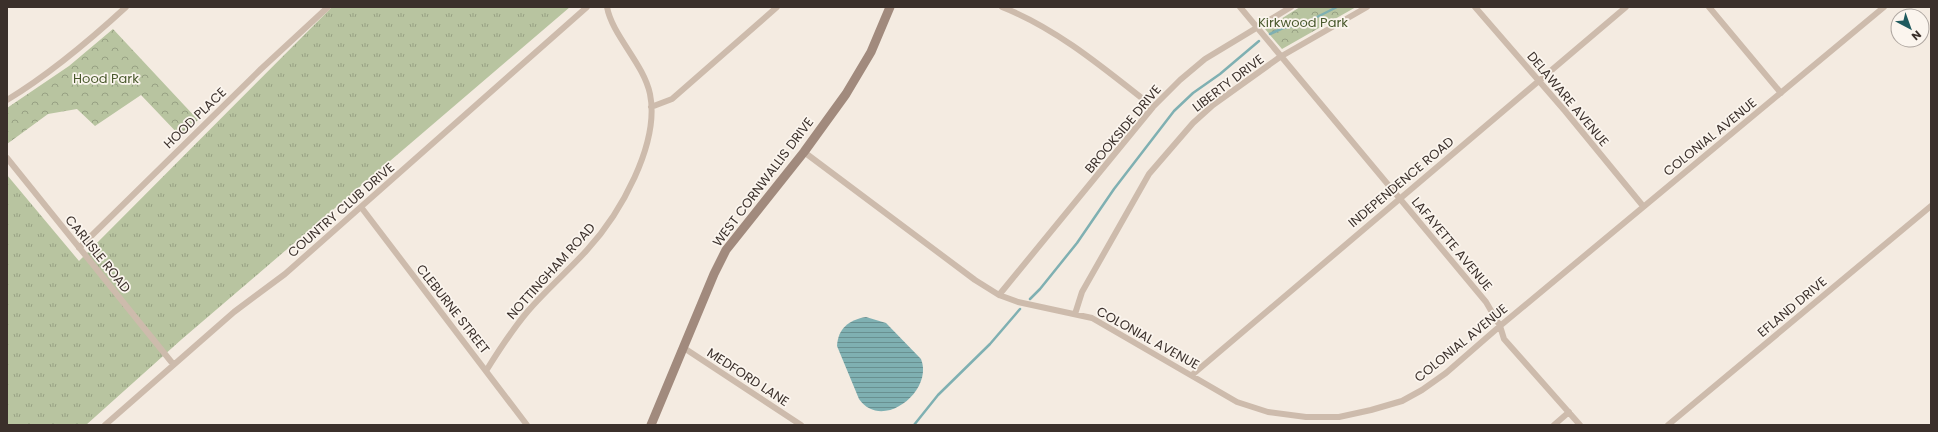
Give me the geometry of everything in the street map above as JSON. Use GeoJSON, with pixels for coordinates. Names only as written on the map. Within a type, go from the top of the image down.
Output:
{"type":"FeatureCollection","features":[{"type":"Feature","properties":{"kind":"street"},"geometry":{"type":"LineString","coordinates":[[7,100],[22,92],[66,58],[126,7]]}},
{"type":"Feature","properties":{"kind":"street","name":"HOOD PLACE"},"geometry":{"type":"LineString","coordinates":[[79,248],[250,80],[328,7]]}},
{"type":"Feature","properties":{"kind":"street","name":"COUNTRY CLUB DRIVE"},"geometry":{"type":"LineString","coordinates":[[105,425],[234,312],[285,274],[587,7]]}},
{"type":"Feature","properties":{"kind":"street","name":"NOTTINGHAM ROAD"},"geometry":{"type":"LineString","coordinates":[[486,371],[504,342],[529,310],[587,250],[605,228],[629,188],[639,166],[646,144],[651,107],[650,92],[642,73],[621,37],[607,7]]}},
{"type":"Feature","properties":{"kind":"street"},"geometry":{"type":"LineString","coordinates":[[651,107],[672,99],[777,7]]}},
{"type":"Feature","properties":{"kind":"street","name":"WEST CORNWALLIS DRIVE"},"geometry":{"type":"LineString","coordinates":[[651,425],[714,274],[726,250],[804,152],[858,75],[877,39],[890,7]]}},
{"type":"Feature","properties":{"kind":"street"},"geometry":{"type":"LineString","coordinates":[[1002,7],[1042,25],[1110,73],[1153,107]]}},
{"type":"Feature","properties":{"kind":"street","name":"LAFAYETTE AVENUE"},"geometry":{"type":"LineString","coordinates":[[1240,7],[1280,57],[1486,302],[1500,326],[1504,339],[1580,425]]}},
{"type":"Feature","properties":{"kind":"street","name":"BROOKSIDE DRIVE"},"geometry":{"type":"LineString","coordinates":[[999,295],[1153,107],[1180,80],[1205,59],[1291,7]]}},
{"type":"Feature","properties":{"kind":"street","name":"LIBERTY DRIVE"},"geometry":{"type":"LineString","coordinates":[[1075,314],[1082,292],[1145,181],[1170,148],[1193,123],[1213,105],[1280,57],[1367,7]]}},
{"type":"Feature","properties":{"kind":"street","name":"DELAWARE AVENUE"},"geometry":{"type":"LineString","coordinates":[[1475,7],[1643,206]]}},
{"type":"Feature","properties":{"kind":"street","name":"INDEPENDENCE ROAD"},"geometry":{"type":"LineString","coordinates":[[1192,375],[1538,80],[1626,7]]}},
{"type":"Feature","properties":{"kind":"street"},"geometry":{"type":"LineString","coordinates":[[1709,7],[1781,93]]}},
{"type":"Feature","properties":{"kind":"street","name":"COLONIAL AVENUE"},"geometry":{"type":"LineString","coordinates":[[804,152],[975,280],[999,295],[1018,302],[1092,318],[1236,402],[1268,412],[1306,417],[1339,417],[1371,410],[1396,402],[1422,390],[1446,373],[1643,206],[1884,7]]}},
{"type":"Feature","properties":{"kind":"street","name":"CARLISLE ROAD"},"geometry":{"type":"LineString","coordinates":[[7,158],[173,364]]}},
{"type":"Feature","properties":{"kind":"street","name":"EFLAND DRIVE"},"geometry":{"type":"LineString","coordinates":[[1668,425],[1931,206]]}},
{"type":"Feature","properties":{"kind":"street","name":"CLEBURNE STREET"},"geometry":{"type":"LineString","coordinates":[[361,207],[527,425]]}},
{"type":"Feature","properties":{"kind":"street","name":"MEDFORD LANE"},"geometry":{"type":"LineString","coordinates":[[684,348],[801,425]]}},
{"type":"Feature","properties":{"kind":"street"},"geometry":{"type":"LineString","coordinates":[[1554,425],[1569,412]]}},
{"type":"Feature","properties":{"kind":"green space"},"geometry":{"type":"Polygon","coordinates":[[[332,7],[570,7],[182,339],[86,425],[7,425],[7,175],[79,261],[332,7]]]}},
{"type":"Feature","properties":{"kind":"green space","name":"Kirkwood Park"},"geometry":{"type":"Polygon","coordinates":[[[1300,7],[1356,7],[1282,49],[1265,29],[1300,7]]]}},
{"type":"Feature","properties":{"kind":"green space","name":"Hood Park"},"geometry":{"type":"Polygon","coordinates":[[[113,29],[198,120],[181,137],[141,95],[95,126],[77,109],[48,114],[7,144],[7,108],[69,66],[113,29]]]}},
{"type":"Feature","properties":{"kind":"water"},"geometry":{"type":"Polygon","coordinates":[[[866,317],[886,323],[921,359],[923,371],[920,383],[913,394],[904,403],[892,409],[880,411],[869,408],[859,399],[837,346],[840,334],[846,326],[854,320],[866,317]]]}},
{"type":"Feature","properties":{"kind":"waterway"},"geometry":{"type":"LineString","coordinates":[[1270,34],[1283,28],[1303,24],[1337,7]]}},
{"type":"Feature","properties":{"kind":"waterway"},"geometry":{"type":"LineString","coordinates":[[1030,299],[1040,289],[1077,243],[1114,189],[1174,111],[1193,93],[1220,74],[1259,41]]}},
{"type":"Feature","properties":{"kind":"waterway"},"geometry":{"type":"LineString","coordinates":[[914,425],[938,395],[990,344],[1020,309]]}}]}
